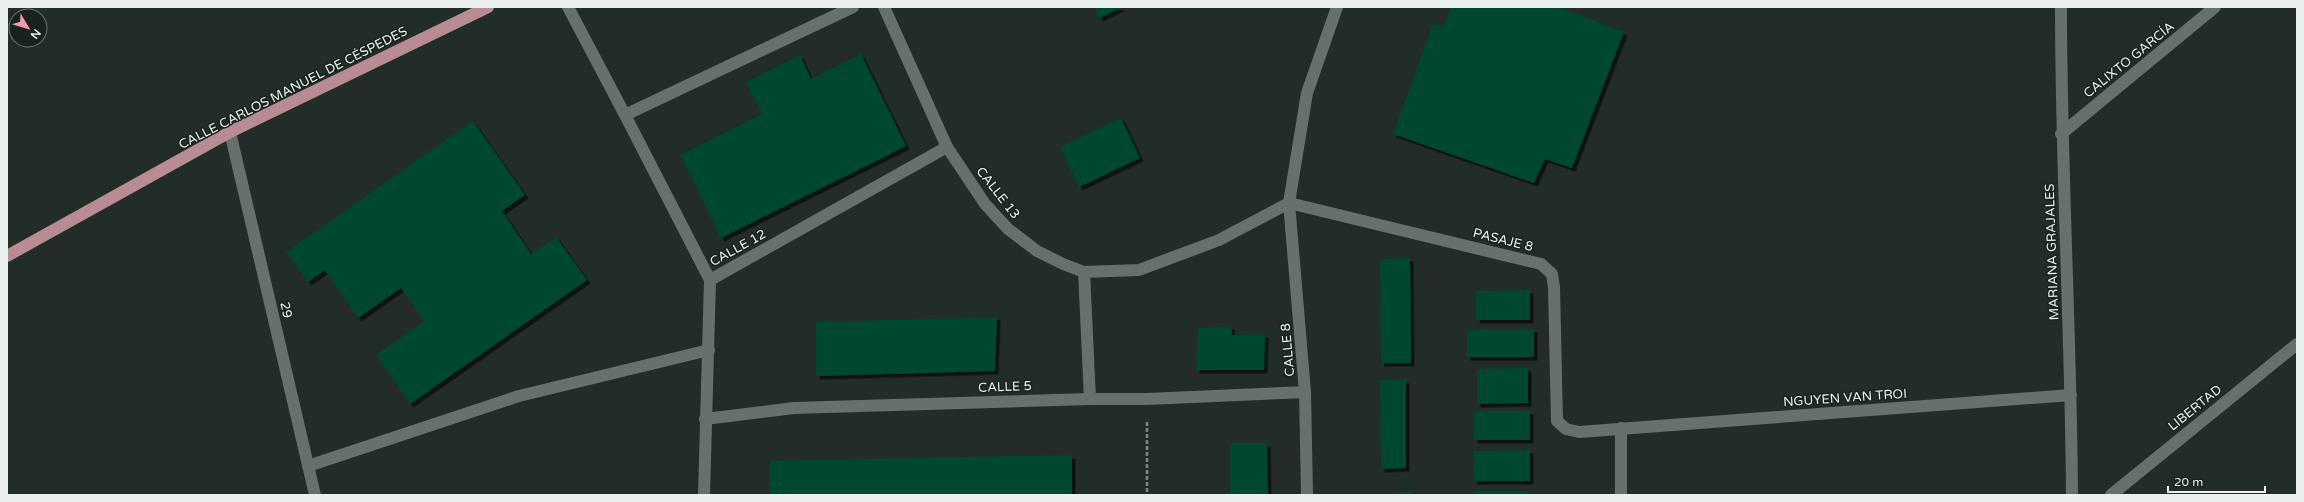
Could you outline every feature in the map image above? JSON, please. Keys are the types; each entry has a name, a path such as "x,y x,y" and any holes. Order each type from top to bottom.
{"main road":[{"name":"CALLE CARLOS MANUEL DE CÉSPEDES","path":"7,256 230,132 488,7"}],"street":[{"path":"568,7 710,280"},
{"path":"625,115 853,7"},
{"name":"CALLE 13","path":"884,7 947,147 985,204 1008,229 1037,251 1084,272 1140,270 1219,240 1289,203"},
{"name":"CALLE 8","path":"1307,495 1306,392 1289,203 1307,93 1337,7"},
{"name":"MARIANA GRAJALES","path":"2061,7 2061,134 2072,395 2072,495"},
{"name":"CALIXTO GARCÍA","path":"2061,134 2215,7"},
{"name":"29","path":"230,132 315,495"},
{"name":"CALLE 12","path":"704,495 710,280 947,147"},
{"name":"PASAJE 8","path":"1289,203 1541,264 1552,274 1556,421 1566,429"},
{"path":"1084,272 1090,398"},
{"name":"LIBERTAD","path":"2111,495 2297,344"},
{"path":"308,466 519,396 709,350"},
{"name":"CALLE 5","path":"705,419 794,408 1090,398 1147,399 1306,392"},
{"name":"NGUYEN VAN TROI","path":"1566,429 1579,432 2072,395"},
{"path":"1621,428 1621,495"}],"path":[{"path":"1147,399 1148,495"}],"building":[{"path":"1094,7 1122,7 1100,18"},
{"path":"1451,7 1559,7 1624,32 1572,168 1545,159 1534,183 1393,134 1433,24 1443,27"},
{"path":"861,54 906,146 721,238 680,155 762,114 746,82 800,55 811,79"},
{"path":"1121,118 1140,158 1079,187 1060,147"},
{"path":"473,121 525,195 502,211 531,254 556,237 587,280 410,404 376,355 424,321 401,288 358,318 325,270 308,282 286,252"},
{"path":"1410,258 1411,363 1381,363 1380,259"},
{"path":"1530,290 1530,320 1476,320 1476,291"},
{"path":"997,317 995,371 816,376 816,322"},
{"path":"1231,326 1232,335 1265,334 1264,370 1196,370 1198,328"},
{"path":"1534,329 1534,357 1467,357 1467,330"},
{"path":"1528,368 1528,403 1477,404 1477,369"},
{"path":"1380,380 1406,380 1406,468 1381,469"},
{"path":"1474,411 1530,411 1530,440 1474,440"},
{"path":"1230,443 1267,443 1268,495 1230,495"},
{"path":"1530,450 1530,481 1474,481 1473,451"},
{"path":"1072,455 1072,495 770,495 769,461"},
{"path":"1473,491 1528,491 1528,495 1473,495"},
{"path":"1411,492 1411,495 1390,495 1390,493"}]}
